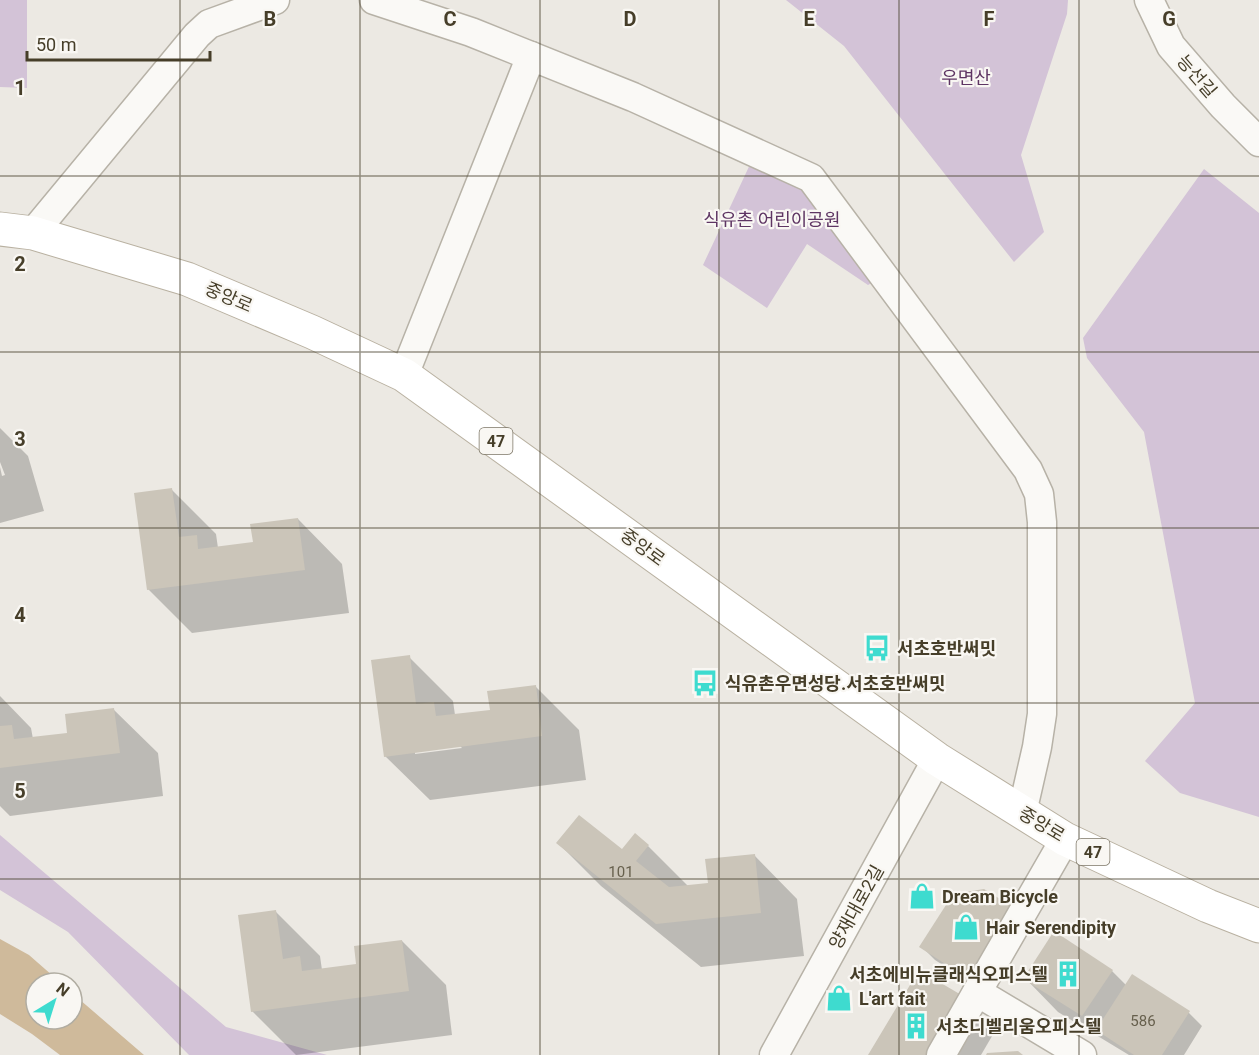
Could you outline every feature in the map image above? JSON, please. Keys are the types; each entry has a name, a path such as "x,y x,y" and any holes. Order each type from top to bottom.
{"main road":[{"name":"중앙로","path":"0,229 33,233 187,279 312,332 404,375 938,759 1065,839 1208,906 1259,926"}],"street":[{"path":"33,233 197,35 210,24 275,0"},
{"path":"374,0 471,32 633,97 811,178 1028,470 1039,494 1042,522 1042,714 1022,813"},
{"name":"능선길","path":"1149,0 1171,46 1223,106 1259,142"},
{"path":"404,375 531,56"},
{"name":"양재대로2길","path":"774,1055 938,759"},
{"path":"941,1055 1065,839"},
{"path":"977,992 1082,1055"}],"green space":[{"path":"0,0 27,0 27,88 0,87"},
{"name":"우면산","path":"786,0 1068,0 1067,14 1021,155 1044,232 1014,262 844,46"},
{"name":"식유촌 어린이공원","path":"753,158 776,167 811,196 879,279 868,285 807,244 767,308 703,265"},
{"path":"1204,169 1259,213 1259,817 1180,793 1145,761 1195,703 1144,432 1087,358 1083,338"},
{"path":"0,835 226,1027 327,1055 189,1055 68,932 0,890"}],"shaded area":[{"path":"0,939 29,955 47,971 24,971 24,1029 0,1014"},
{"path":"84,1003 144,1055 60,1055 27,1031 84,1031"}],"building":[{"path":"172,488 179,537 197,535 198,549 253,542 250,524 298,518 305,570 147,590 134,493"},
{"path":"410,655 416,704 434,702 436,716 490,710 487,691 536,685 542,736 384,757 371,660"},
{"path":"114,708 120,753 0,768 0,726 12,725 14,739 67,733 65,714"},
{"path":"579,815 622,849 635,833 649,845 636,861 669,887 708,883 705,859 755,854 761,913 656,924 556,843"},
{"name":"Hair Serendipity","path":"984,889 1013,907 967,978 919,947 953,894"},
{"path":"276,910 283,959 300,956 302,971 356,964 354,946 402,940 409,991 251,1012 238,915"},
{"name":"서초에비뉴클래식오피스텔","path":"1054,931 1113,970 1082,1016 1023,979"},
{"name":"서초디벨리움오피스텔","path":"919,970 963,996 928,1055 868,1055"},
{"path":"1132,974 1190,1011 1162,1055 1134,1055 1096,1030"},
{"path":"1018,1051 1023,1055 986,1055 987,1053"}],"place":[{"name":"서초호반써밋","path":"877,648"},
{"name":"식유촌우면성당.서초호반써밋","path":"705,683"},
{"name":"Dream Bicycle","path":"922,896"},
{"name":"Hair Serendipity","path":"966,927"},
{"name":"서초에비뉴클래식오피스텔","path":"1068,974"},
{"name":"L'art fait","path":"839,998"},
{"name":"서초디벨리움오피스텔","path":"916,1026"}]}
